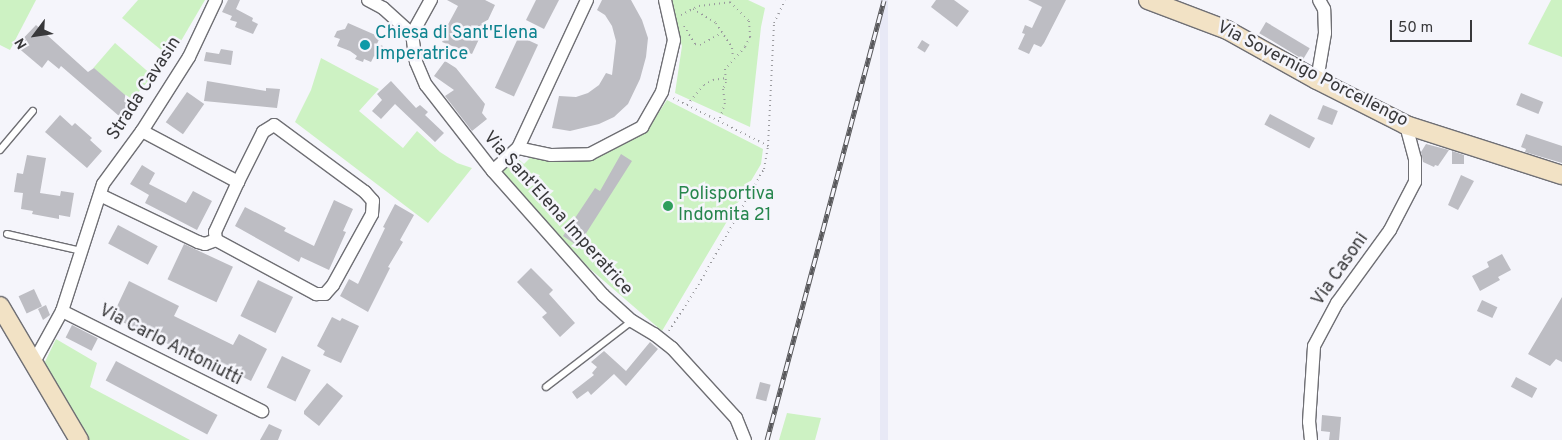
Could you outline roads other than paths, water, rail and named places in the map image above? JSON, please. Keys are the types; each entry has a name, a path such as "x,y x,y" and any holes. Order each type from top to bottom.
{"street":[{"name":"Strada Cavasin","path":"34,362 62,311 103,184 142,131 189,57 216,0"},
{"path":"368,0 383,8 412,34 431,0"},
{"path":"493,171 518,148 586,0"},
{"path":"518,148 551,155 590,154 642,127 662,92 674,40 674,19 665,0"},
{"name":"Via Sovernigo Porcellengo","path":"1148,0 1226,30 1317,80 1406,125 1562,175"},
{"path":"1317,80 1325,33 1324,9 1319,0"},
{"name":"Via Sant'Elena Imperatrice","path":"412,34 416,62 426,85 493,171 603,295 632,321 664,340 736,418 745,440"},
{"path":"100,195 198,242 205,244 216,240 316,294 325,294 333,285 372,214 373,201 365,192 274,125 263,132 215,232 216,240"},
{"name":"Via Casoni","path":"1311,440 1308,422 1314,346 1337,303 1390,230 1415,182 1415,158 1406,125"},
{"path":"142,131 238,182"},
{"path":"0,306 79,440"},
{"name":"Via Carlo Antoniutti","path":"62,311 262,411"}],"lane":[{"path":"0,150 33,112"},
{"path":"7,234 82,250"},
{"path":"546,387 632,321"}],"railway":[{"path":"767,440 884,0"}],"place":[{"name":"Chiesa di Sant'Elena Imperatrice","path":"365,45"},
{"name":"Polisportiva Indomita 21","path":"668,206"}]}
